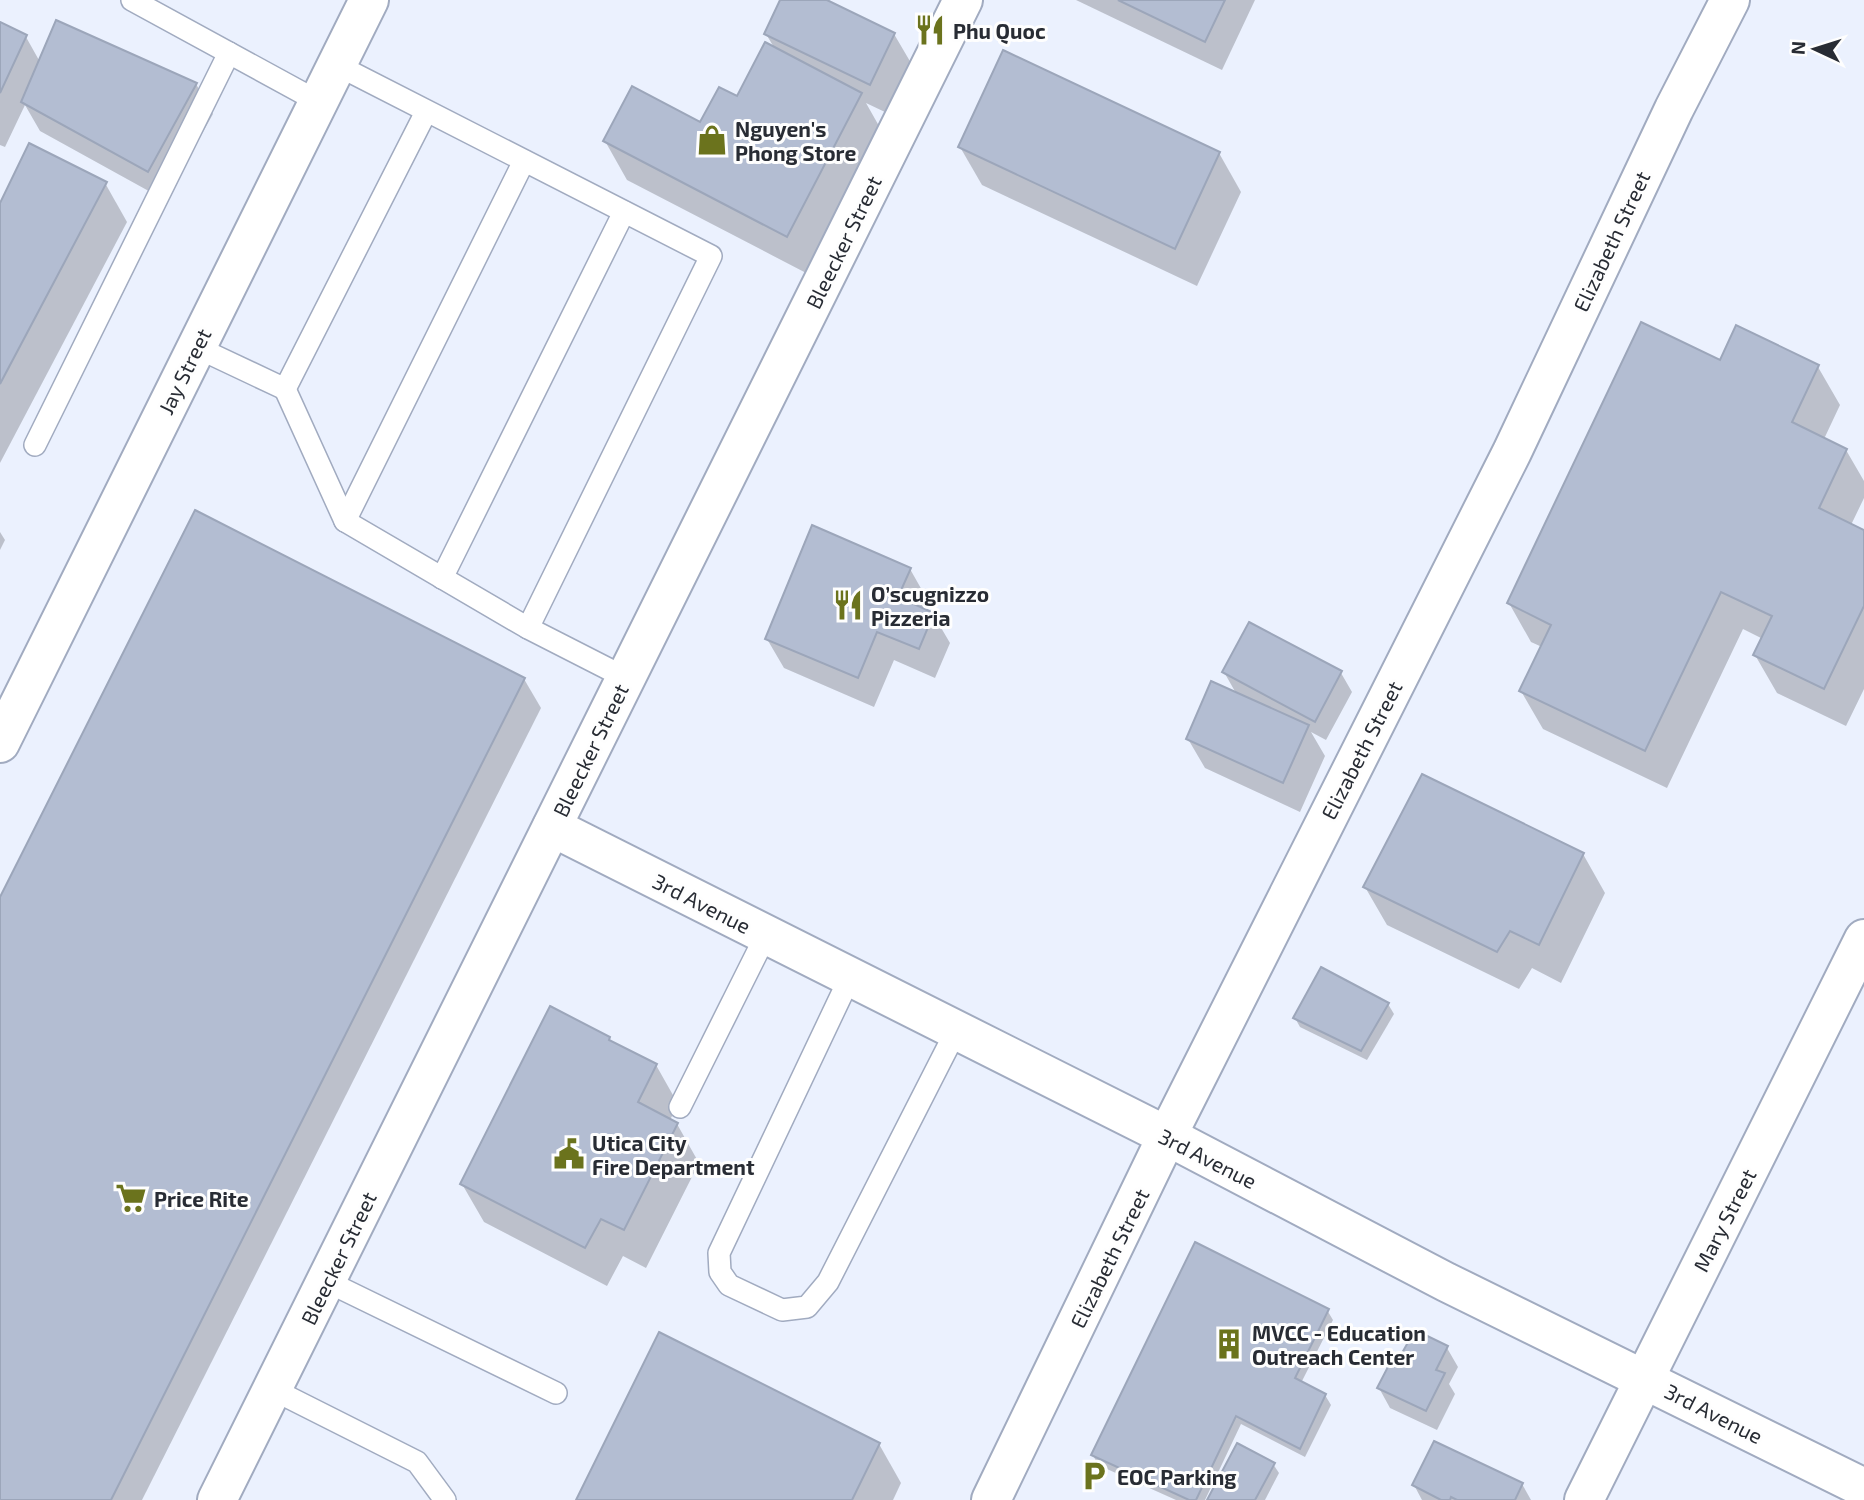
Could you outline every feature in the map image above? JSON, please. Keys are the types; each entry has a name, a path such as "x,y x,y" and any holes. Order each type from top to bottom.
{"street":[{"name":"Jay Street","path":"5,721 369,0"},
{"name":"Bleecker Street","path":"217,1500 963,0"},
{"name":"Elizabeth Street","path":"991,1500 1167,1136 1513,452 1674,108 1730,0"},
{"name":"3rd Avenue","path":"552,827 1167,1136 1446,1282 1864,1488"},
{"name":"Mary Street","path":"1584,1500 1864,939"}],"lane":[{"path":"132,0 318,102"},
{"path":"36,445 229,53"},
{"path":"337,65 710,256 528,628"},
{"path":"285,389 426,112"},
{"path":"345,521 524,161"},
{"path":"442,578 624,212"},
{"path":"196,347 285,389 345,521 528,628 626,678"},
{"path":"680,1107 766,935"},
{"path":"850,977 719,1253 720,1272 729,1285 782,1310 807,1307 828,1282 956,1031"},
{"path":"326,1281 556,1393"},
{"path":"272,1389 416,1462 444,1500"}],"building":[{"path":"780,0 827,0 895,33 870,85 764,34"},
{"path":"1118,0 1225,0 1205,42"},
{"path":"56,20 197,83 148,172 21,102"},
{"path":"0,22 27,35 0,93"},
{"path":"765,42 862,93 787,237 603,141 632,86 700,122 719,87 737,96"},
{"path":"1003,50 1220,152 1175,249 958,147"},
{"path":"29,143 107,182 0,384 0,203"},
{"path":"1641,322 1720,360 1736,325 1819,365 1792,422 1847,449 1819,508 1864,530 1864,606 1824,689 1753,655 1772,616 1721,592 1645,751 1519,691 1551,625 1507,603"},
{"name":"Price Rite","path":"195,510 525,678 111,1500 0,1500 0,897"},
{"name":"O’scugnizzo Pizzeria","path":"812,525 911,568 898,597 934,613 919,649 877,632 858,678 765,639"},
{"path":"1249,622 1342,671 1315,722 1222,672"},
{"path":"1211,681 1309,725 1283,783 1186,739"},
{"path":"1422,774 1584,853 1539,945 1510,931 1497,952 1363,887"},
{"path":"1321,967 1389,1003 1361,1051 1293,1018"},
{"name":"Utica City Fire Department","path":"550,1006 657,1064 638,1102 678,1123 624,1230 601,1219 585,1248 460,1184"},
{"name":"MVCC - Education Outreach Center","path":"1195,1242 1329,1309 1295,1378 1326,1394 1300,1449 1236,1416 1196,1500 1189,1500 1091,1455"},
{"path":"1415,1330 1448,1346 1436,1370 1445,1373 1426,1411 1377,1388 1392,1359 1398,1360"},
{"path":"659,1332 880,1443 852,1500 576,1500"},
{"path":"1434,1441 1523,1483 1515,1500 1457,1500 1451,1497 1450,1500 1441,1500 1412,1485"},
{"path":"1237,1443 1275,1463 1255,1500 1207,1500"}],"place":[{"name":"Phu Quoc","path":"930,30"},
{"name":"Nguyen's Phong Store","path":"712,140"},
{"name":"O’scugnizzo Pizzeria","path":"848,605"},
{"name":"Utica City Fire Department","path":"569,1154"},
{"name":"Price Rite","path":"131,1198"},
{"name":"MVCC - Education Outreach Center","path":"1229,1344"},
{"name":"EOC Parking","path":"1094,1476"}]}
